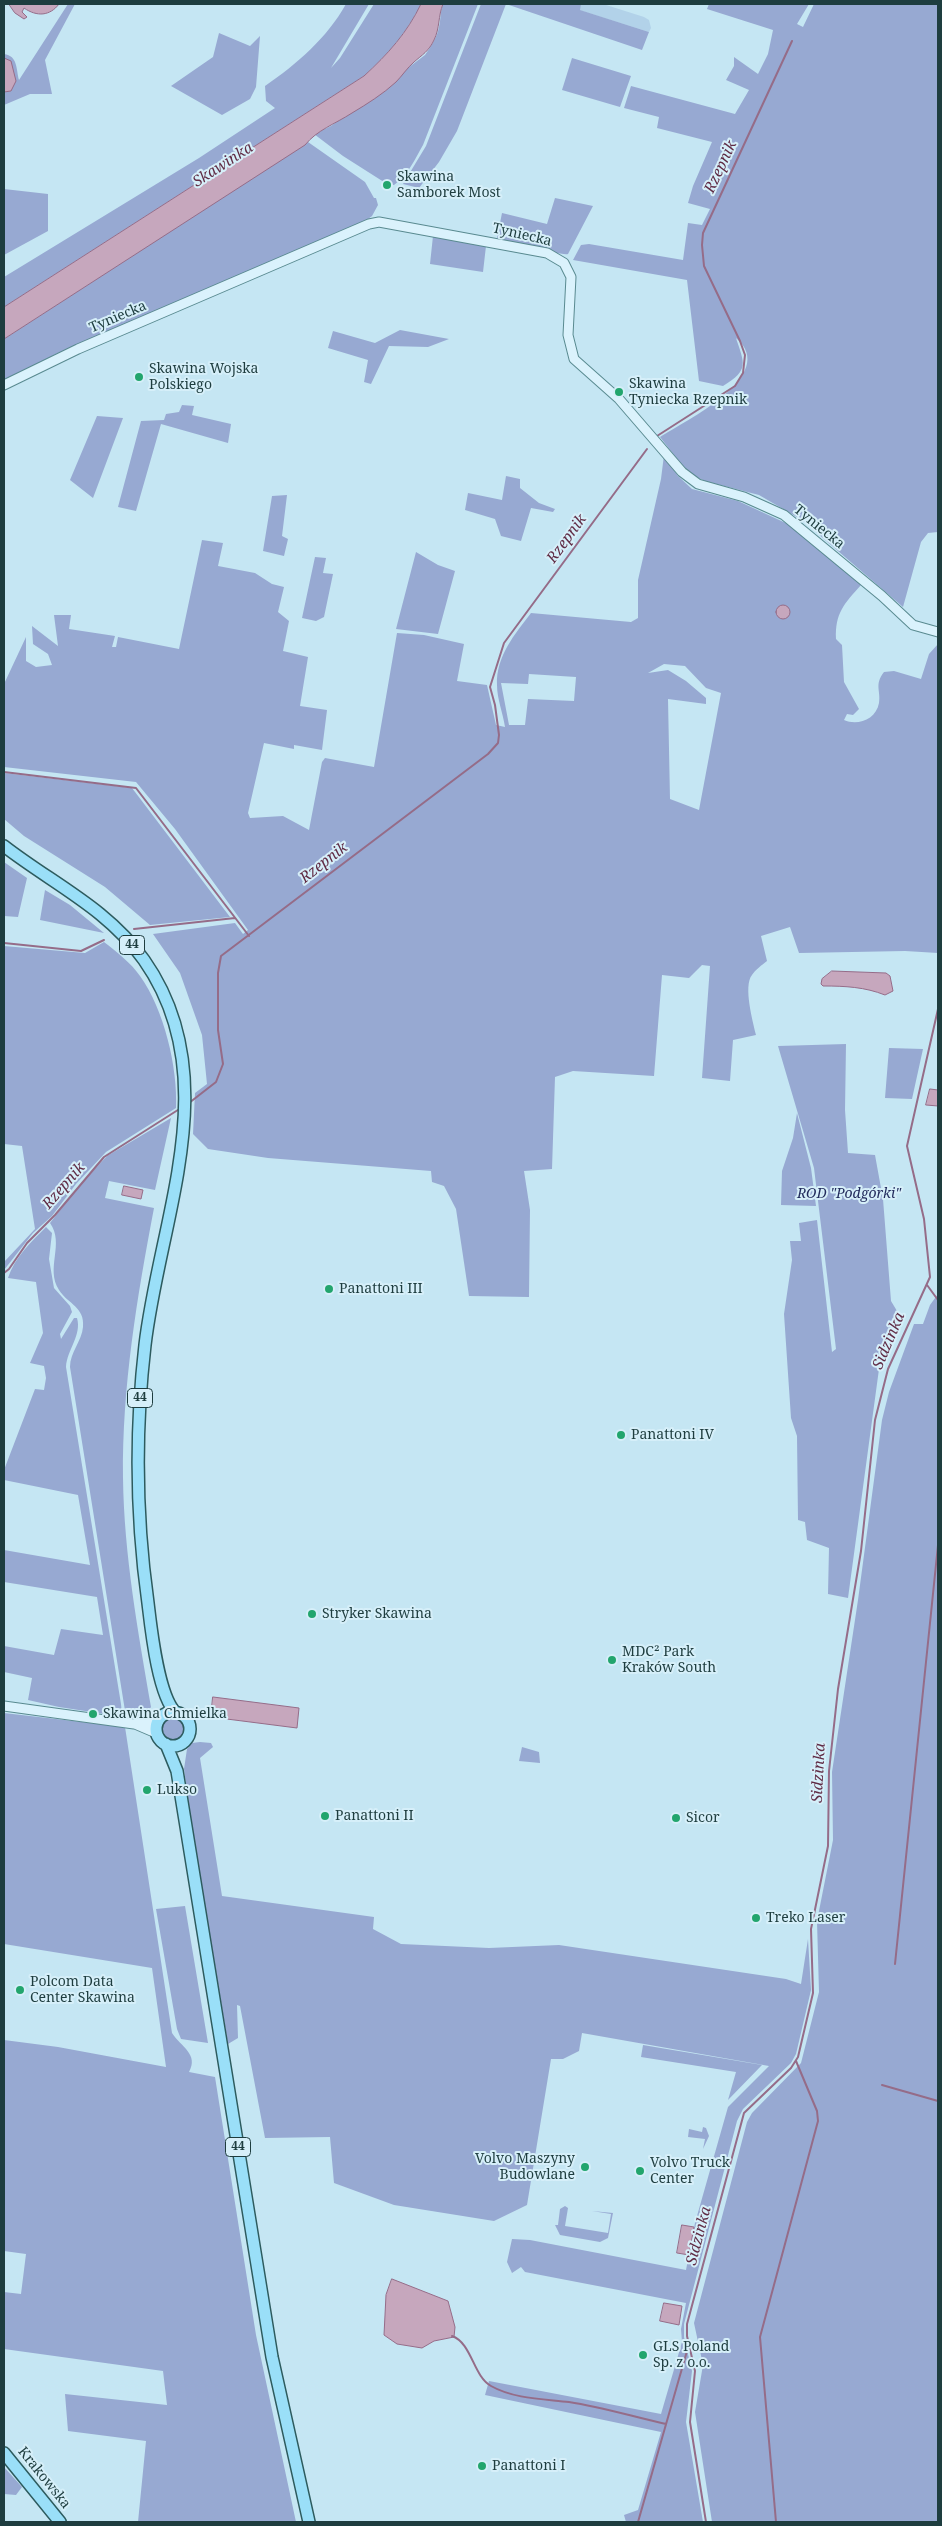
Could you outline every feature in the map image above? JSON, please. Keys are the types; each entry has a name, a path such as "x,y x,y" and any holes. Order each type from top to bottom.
{"main road":[{"name":"44","path":"4,846 98,910 136,949 161,990 174,1020 184,1062 186,1115 145,1345 138,1442 143,1565 162,1684 161,1718 156,1733 161,1741 166,1744 177,1771 271,2348 309,2522"},
{"name":"44","path":"162,1684 170,1706 176,1713 186,1719 189,1728 187,1738 181,1744 177,1771"},
{"path":"161,1718 176,1713"},
{"path":"166,1744 181,1744"},
{"name":"Krakowska","path":"4,2453 60,2522"}],"street":[{"name":"Tyniecka","path":"4,385 78,348 356,228 379,222 539,251 561,260 570,276 568,335 574,359 620,399 690,480 708,488 744,497 784,515 914,625 938,632"},
{"path":"4,1706 134,1724 156,1733"},
{"path":"134,1724 161,1718"}],"shaded area":[{"path":"9,4 59,4 52,11 43,14 34,13 24,8 22,12 27,17 24,19 15,13"},
{"path":"421,4 443,4 436,36 428,50 411,64 386,91 321,131 305,145 4,339 4,307 364,76 396,43 410,24"},
{"path":"581,4 603,4 644,17 649,20 651,28 649,32 579,10"},
{"path":"4,58 11,61 16,81 11,91 4,92"},
{"path":"780,605 786,605 790,612 786,619 780,619 776,615 776,609"},
{"path":"832,971 886,973 890,976 893,991 885,995 870,990 823,986 821,984 822,979"},
{"path":"930,1089 938,1090 938,1106 926,1105"},
{"path":"124,1186 143,1190 141,1199 122,1195"},
{"path":"213,1697 299,1708 297,1728 211,1717"},
{"path":"682,2225 694,2227 689,2255 677,2253"},
{"path":"392,2279 448,2301 455,2327 454,2337 434,2341 422,2348 397,2344 384,2335 386,2295"},
{"path":"664,2303 682,2306 679,2325 660,2321"}],"green space":[{"path":"68,4 75,4 45,60 52,94 30,94 4,105 4,92 11,91 4,54 9,55 14,60 19,80"},
{"path":"346,4 369,4 331,68 340,58 374,4 421,4 396,43 364,76 4,307 4,277 199,158 275,108 266,101 265,86 310,50 330,28"},
{"path":"443,4 478,4 423,145 403,176 394,185 387,184 343,156 314,134 331,126 425,55 437,35"},
{"path":"481,4 506,4 457,131 439,162 419,188 403,184 426,146"},
{"path":"506,4 581,4 580,10 649,32 642,50"},
{"path":"709,4 809,4 797,24 803,27 814,4 938,4 938,532 928,533 921,542 903,607 802,520 759,495 705,481 688,473 660,437 689,420 724,395 738,381 746,367 746,352 736,338 743,360 743,365 738,375 723,386 699,381 687,280 573,260 581,245 589,244 683,260 688,223 702,225 710,209 688,203 693,186 712,142 657,128 659,117 624,108 631,86 735,114 749,90 726,80 734,66 734,57 758,74 768,54 773,30 707,9"},
{"path":"219,33 250,46 260,36 256,87 250,99 222,115 171,86 213,57"},
{"path":"572,58 631,76 620,107 562,90"},
{"path":"308,142 365,182 374,198 376,198 378,205 372,216 364,222 56,354 4,383 4,339"},
{"path":"4,189 48,194 48,231 4,255"},
{"path":"555,198 593,206 568,254 546,251 497,238 502,213 547,224"},
{"path":"433,236 486,246 483,272 430,264"},
{"path":"400,330 449,339 428,347 389,346 371,384 364,382 368,360 328,348 333,331 375,343"},
{"path":"182,405 194,406 192,415 231,424 228,443 161,424 136,511 118,507 141,421 164,420 166,414 179,412"},
{"path":"97,416 123,418 93,498 70,480"},
{"path":"664,455 678,476 692,489 738,501 790,525 861,585 842,609 837,622 836,639 842,645 844,682 859,709 853,715 847,714 844,720 860,722 874,714 879,703 879,681 884,672 894,671 921,679 929,654 938,644 938,953 905,951 799,953 790,927 761,936 767,961 753,973 748,987 756,1035 733,1040 730,1081 702,1078 710,966 702,965 689,978 662,975 654,1076 573,1071 555,1077 552,1169 524,1171 530,1210 529,1297 469,1296 456,1209 444,1186 432,1182 431,1171 268,1158 208,1149 193,1134 195,1093 207,1084 202,1035 180,973 153,934 235,923 243,934 248,930 175,829 136,782 4,767 4,684 26,637 26,661 36,667 52,665 48,654 33,644 32,626 58,646 54,615 71,615 69,629 115,636 112,647 116,647 118,637 179,649 202,540 223,543 218,566 255,573 272,584 284,587 278,612 289,621 283,651 308,657 300,706 327,710 322,750 294,745 294,749 264,743 248,813 250,818 283,816 309,830 322,762 325,758 374,767 397,633 424,635 464,644 457,681 487,685 496,725 505,727 497,690 500,664 508,646 531,613 631,622 638,618 638,580 661,479","holes":["664,664 685,666 706,688 721,693 699,810 670,799 668,699 706,704 706,698 686,681 668,670 648,673","529,674 576,677 574,701 528,699 525,725 509,725 501,683 528,684"]},
{"path":"506,476 520,479 520,488 539,503 555,509 553,512 531,508 521,541 501,536 495,519 465,510 468,493 502,500"},
{"path":"287,495 282,536 288,539 284,556 263,551 272,496"},
{"path":"416,552 438,565 455,571 438,634 396,629"},
{"path":"315,557 326,558 323,573 333,574 324,617 316,621 302,618"},
{"path":"4,773 132,788 230,917 150,925 105,887 24,836 4,819"},
{"path":"4,862 27,878 18,917 4,916"},
{"path":"45,890 70,905 104,933 40,920"},
{"path":"104,942 136,971 149,990 156,1005 172,1057 175,1075 176,1108 106,1152 76,1184 52,1216 33,1233 4,1270 4,1262 35,1229 22,1146 4,1144 4,946 85,953"},
{"name":"ROD \"Podgórki\"","path":"846,1044 845,1110 848,1153 875,1155 883,1199 891,1301 897,1311 891,1345 879,1369 848,1598 828,1594 829,1548 807,1540 805,1522 798,1520 797,1436 791,1418 784,1314 792,1260 790,1241 801,1241 799,1223 817,1220 832,1352 836,1349 814,1168 778,1046"},
{"path":"889,1048 923,1049 912,1099 885,1098"},
{"path":"797,1113 811,1168 816,1206 781,1205 782,1171 793,1138"},
{"path":"171,1118 155,1190 109,1181 105,1198 154,1208 132,1342 123,1444 126,1536 151,1707 145,1717 126,1717 70,1367 72,1356 81,1337 83,1320 79,1310 63,1295 55,1282 56,1239 50,1223 78,1187 107,1156"},
{"path":"46,1227 52,1233 49,1259 54,1288 70,1306 72,1312 60,1334 61,1339 74,1318 77,1318 78,1324 78,1330 66,1367 121,1704 122,1715 118,1716 28,1700 32,1678 4,1672 4,1646 54,1655 61,1629 103,1635 97,1597 4,1582 4,1550 90,1565 78,1495 4,1480 4,1470 35,1389 44,1390 46,1378 44,1366 30,1363 43,1333 36,1282 8,1278 19,1257"},
{"path":"938,1294 938,2522 712,2522 695,2412 703,2365 694,2323 747,2122 752,2113 801,2063 819,1992 817,1921 833,1840 832,1772 858,1600 882,1420 889,1392 914,1324 923,1324 930,1305"},
{"path":"4,1713 125,1727 172,2033 190,2055 192,2066 189,2072 215,2077 256,2335 296,2522 138,2522 146,2441 68,2431 65,2394 167,2405 163,2371 4,2349 4,2292 21,2294 26,2254 4,2251 4,2040 58,2047 166,2067 152,1968 4,1944"},
{"path":"173,1717 178,1718 184,1724 184,1734 178,1740 173,1741 168,1740 162,1734 161,1729 162,1724 168,1718"},
{"path":"192,1743 211,1743 213,1747 200,1758 222,1896 374,1917 373,1929 401,1944 489,1948 559,1945 786,1979 801,1984 808,1939 811,1990 796,2054 791,2063 743,2109 737,2121 684,2324 684,2337 692,2371 686,2422 703,2522 626,2522 624,2515 638,2510 661,2432 485,2395 489,2381 661,2414 682,2342 681,2329 686,2303 525,2272 521,2267 512,2273 507,2262 512,2239 530,2240 686,2270 695,2223 728,2107 769,2066 582,2033 579,2051 563,2059 551,2059 527,2205 494,2221 394,2205 334,2183 330,2137 265,2138 240,2006 237,2005 238,2038 228,2044 184,1769 187,1749"},
{"path":"522,1747 539,1752 540,1763 519,1761"},
{"path":"185,1906 208,2043 181,2039 177,2029 156,1909"},
{"path":"643,2045 762,2065 728,2100 736,2072 641,2057"},
{"path":"703,2127 706,2128 709,2136 703,2149 705,2139 688,2137 689,2129 702,2132"},
{"path":"565,2206 568,2208 565,2226 608,2233 611,2214 592,2211 613,2213 608,2238 600,2242 560,2235 555,2225 558,2225 560,2209"},
{"path":"4,2467 22,2487 16,2495 4,2494"}],"waterway":[{"name":"Rzepnik","path":"657,436 735,386 743,373 745,355 740,341 704,266 703,233 792,41"},
{"name":"Rzepnik","path":"189,1103 216,1082 223,1064 218,1030 218,973 221,956 488,754 498,743 499,735 495,705 490,687 504,643 647,449"},
{"path":"4,772 136,788 249,936"},
{"path":"134,929 235,918"},
{"path":"4,943 81,951 104,940"},
{"name":"Sidzinka","path":"706,2522 690,2422 695,2371 687,2336 687,2324 744,2113 791,2068 798,2057 813,1993 811,1929 828,1846 829,1771 838,1689 861,1551 875,1420 888,1369 930,1277 924,1219 907,1146 938,1009"},
{"name":"Rzepnik","path":"4,1273 9,1269 27,1243 55,1215 104,1157 181,1108"},
{"path":"927,1285 938,1300"},
{"path":"895,1964 938,1545"},
{"path":"776,2522 760,2337 818,2121 817,2111 796,2061"},
{"path":"882,2085 938,2101"},
{"path":"452,2336 464,2345 485,2381 491,2386 509,2394 569,2402 666,2424"},
{"path":"638,2522 689,2344"}],"place":[{"name":"Skawina Samborek Most","path":"387,185"},
{"name":"Skawina Wojska Polskiego","path":"139,377"},
{"name":"Skawina Tyniecka Rzepnik","path":"619,392"},
{"name":"Panattoni III","path":"329,1289"},
{"name":"Panattoni IV","path":"621,1435"},
{"name":"Stryker Skawina","path":"312,1614"},
{"name":"MDC² Park Kraków South","path":"612,1660"},
{"name":"Skawina Chmielka","path":"93,1714"},
{"name":"Lukso","path":"147,1790"},
{"name":"Panattoni II","path":"325,1816"},
{"name":"Sicor","path":"676,1818"},
{"name":"Treko Laser","path":"756,1918"},
{"name":"Polcom Data Center Skawina","path":"20,1990"},
{"name":"Volvo Maszyny Budowlane","path":"585,2167"},
{"name":"Volvo Truck Center","path":"640,2171"},
{"name":"GLS Poland Sp. z o.o.","path":"643,2355"},
{"name":"Panattoni I","path":"482,2466"}],"water label":[{"name":"Skawinka","path":"223,165"}]}
